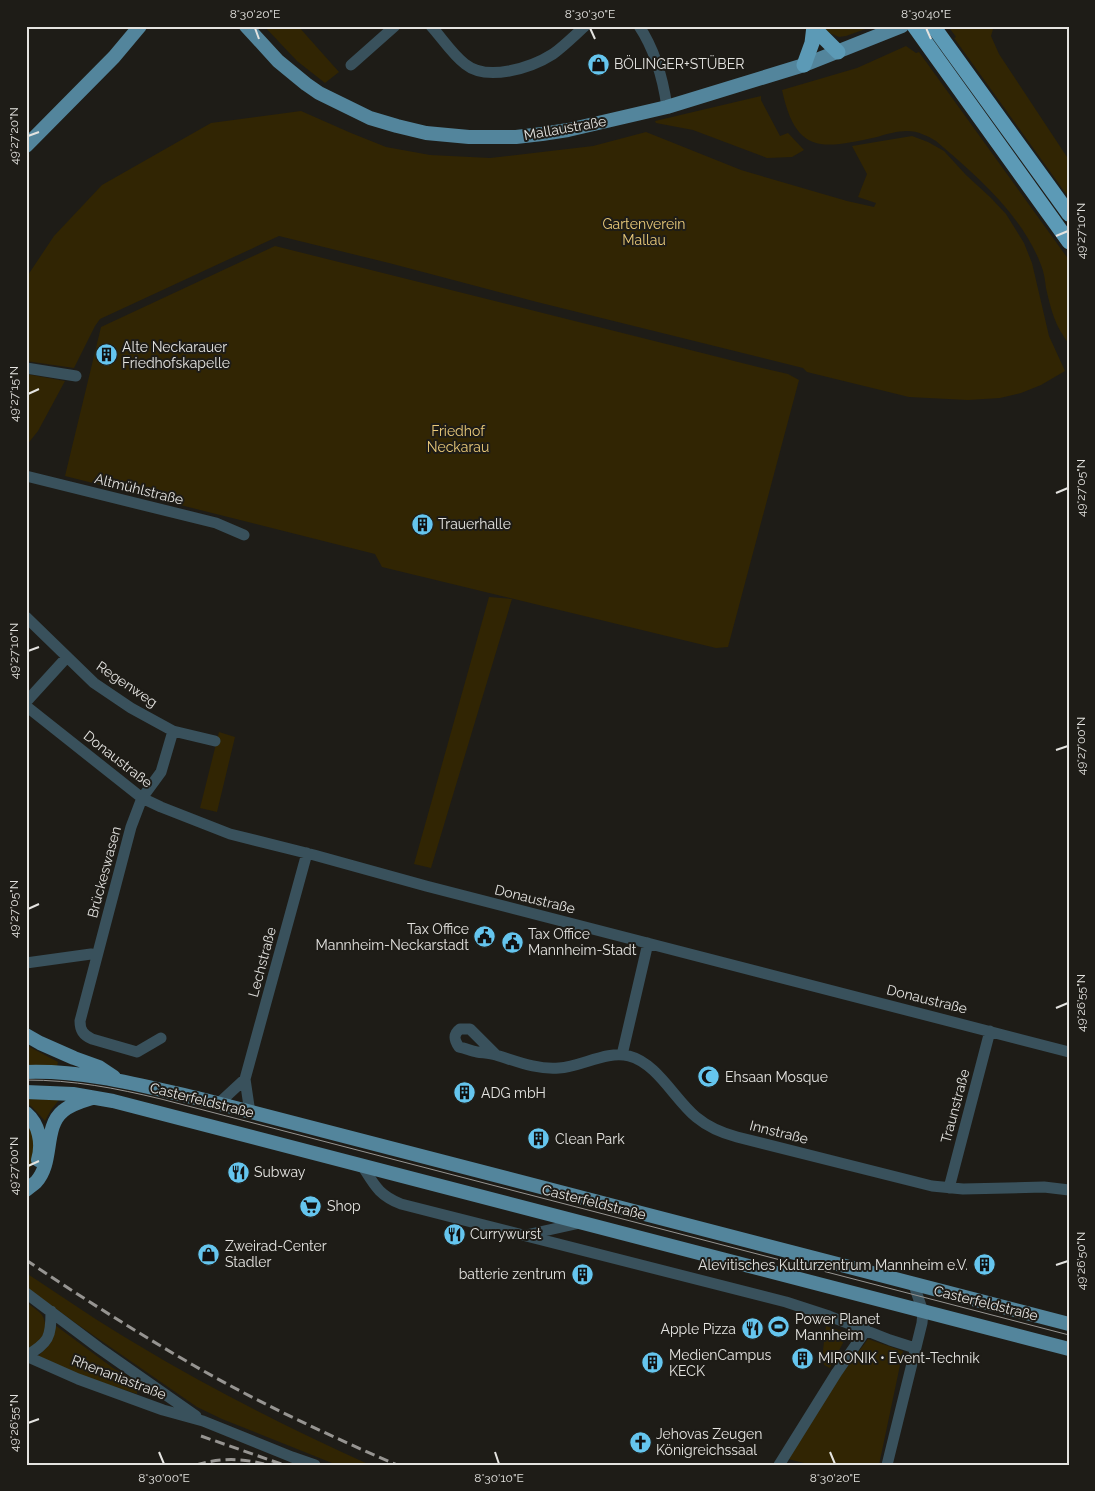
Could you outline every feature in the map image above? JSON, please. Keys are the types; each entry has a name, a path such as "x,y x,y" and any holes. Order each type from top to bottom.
{"highway":[{"path":"814,27 838,52"},
{"path":"804,66 812,43 814,27"},
{"path":"935,28 1069,214"},
{"path":"918,32 1069,242"}],"main road":[{"name":"Mallaustraße","path":"246,26 278,61 319,93 370,118 426,133 469,137 542,134 568,130 668,107 804,66 902,26"},
{"path":"26,146 114,57 138,27"},
{"path":"26,1035 74,1058 99,1067 119,1080"},
{"path":"26,1072 69,1073 119,1080"},
{"name":"Casterfeldstraße","path":"119,1080 1069,1324"},
{"name":"Casterfeldstraße","path":"26,1092 92,1097 155,1112 1069,1349"},
{"path":"26,1190 37,1181 46,1162 53,1124 61,1112 69,1106 92,1097"},
{"path":"26,1113 31,1117 38,1130 41,1149 36,1167 26,1182"}],"street":[{"path":"351,65 395,26"},
{"path":"431,26 466,65 478,70 497,72 521,68 547,58 585,26"},
{"path":"639,26 650,46 660,74 668,107"},
{"path":"26,368 76,376"},
{"name":"Altmühlstraße","path":"26,476 216,523 244,535"},
{"name":"Regenweg","path":"26,617 94,683 131,708 173,731 216,742"},
{"path":"26,702 67,657"},
{"name":"Donaustraße","path":"26,706 142,798 161,808 230,834 1069,1052"},
{"path":"142,798 161,772 173,731"},
{"name":"Brückeswasen","path":"142,798 131,827 80,1021 80,1029 85,1036 92,1039 138,1052 161,1038"},
{"name":"Lechstraße","path":"250,1113 245,1079 307,853"},
{"path":"495,1054 526,1064 557,1069 600,1058 622,1055 648,943"},
{"path":"26,963 91,954 97,955"},
{"name":"Traunstraße","path":"949,1188 990,1031"},
{"name":"Innstraße","path":"622,1055 638,1060 649,1067 695,1116 718,1131 737,1137 932,1186 977,1189 1044,1187 1069,1190"},
{"path":"218,1104 245,1079"},
{"name":"Casterfeldstraße","path":"362,1167 379,1192 390,1200 401,1204 786,1302 915,1348"},
{"name":"Casterfeldstraße","path":"524,1236 580,1223"},
{"path":"887,1465 922,1323 921,1301 914,1285"},
{"name":"Rhenaniastraße","path":"26,1294 204,1421"},
{"name":"Rhenaniastraße","path":"26,1356 40,1348 48,1338 51,1328 51,1311"},
{"path":"779,1465 837,1372 866,1330"},
{"name":"Rhenaniastraße","path":"26,1356 162,1410 204,1421 315,1465"},
{"path":"162,1410 170,1397"}],"green space":[{"path":"264,26 298,26 339,72 325,83 297,61"},
{"path":"822,26 874,26 839,37 825,31"},
{"path":"948,26 994,26 991,36 999,54 1069,160 1069,198 954,38 956,37"},
{"path":"906,46 916,53 919,52 1069,260 1069,344 1054,318 1041,265 1033,247 1022,230 1010,213 982,182 936,141 923,134 907,131 841,144 826,145 804,137 795,126 782,90 857,68"},
{"path":"761,96 761,100 780,136 788,133 804,150 792,157 767,158 693,130 656,123 655,121"},
{"name":"Gartenverein Mallau","path":"301,111 386,147 430,155 490,158 593,146 646,132 741,170 874,207 876,203 858,197 867,174 852,146 912,136 944,151 1006,214 1024,243 1032,263 1049,336 1065,371 1041,385 1021,393 1000,398 968,400 909,397 807,372 803,368 279,236 100,319 74,368 26,361 26,278 54,236 102,185 211,123"},
{"name":"Friedhof Neckarau","path":"275,246 788,374 799,380 728,647 716,648 382,567 375,554 65,476 101,327"},
{"path":"26,374 65,381 38,431 26,446"},
{"path":"489,597 512,599 431,868 414,864"},
{"path":"219,732 235,737 217,812 200,808"},
{"path":"26,1045 58,1062 57,1066 26,1065"},
{"path":"26,1098 59,1100 45,1121 26,1103"},
{"path":"26,1121 35,1141 35,1155 26,1175"},
{"path":"26,1273 166,1362 281,1423 370,1465 337,1465 222,1419 197,1407 26,1287"},
{"path":"26,1302 42,1315 45,1331 36,1345 26,1349"},
{"path":"55,1325 113,1368 137,1381 137,1394 85,1377 38,1356 49,1345"},
{"path":"826,1326 848,1333 830,1368 824,1365 823,1350"},
{"path":"868,1339 903,1351 879,1465 812,1465 788,1459 833,1386"}],"tram line":[{"path":"26,1080 61,1081 94,1085 161,1099 1069,1335"}],"railway":[{"path":"26,1260 88,1301 218,1379 294,1418 397,1465"},
{"path":"201,1436 284,1465"},
{"path":"196,1465 230,1460 264,1464"}],"place":[{"name":"BÖLINGER+STÜBER","path":"598,64"},
{"name":"Alte Neckarauer Friedhofskapelle","path":"106,355"},
{"name":"Trauerhalle","path":"422,524"},
{"name":"Tax Office Mannheim-Neckarstadt","path":"485,937"},
{"name":"Tax Office Mannheim-Stadt","path":"512,942"},
{"name":"Ehsaan Mosque","path":"709,1077"},
{"name":"ADG mbH","path":"465,1093"},
{"name":"Clean Park","path":"539,1139"},
{"name":"Subway","path":"238,1172"},
{"name":"Shop","path":"311,1206"},
{"name":"Currywurst","path":"454,1234"},
{"name":"Zweirad-Center Stadler","path":"209,1254"},
{"name":"Alevitisches Kulturzentrum Mannheim e.V.","path":"984,1265"},
{"name":"batterie zentrum","path":"582,1274"},
{"name":"Power Planet Mannheim","path":"779,1327"},
{"name":"Apple Pizza","path":"752,1329"},
{"name":"MIRONIK • Event-Technik","path":"802,1358"},
{"name":"MedienCampus KECK","path":"653,1363"},
{"name":"Jehovas Zeugen Königreichssaal","path":"640,1442"}]}
